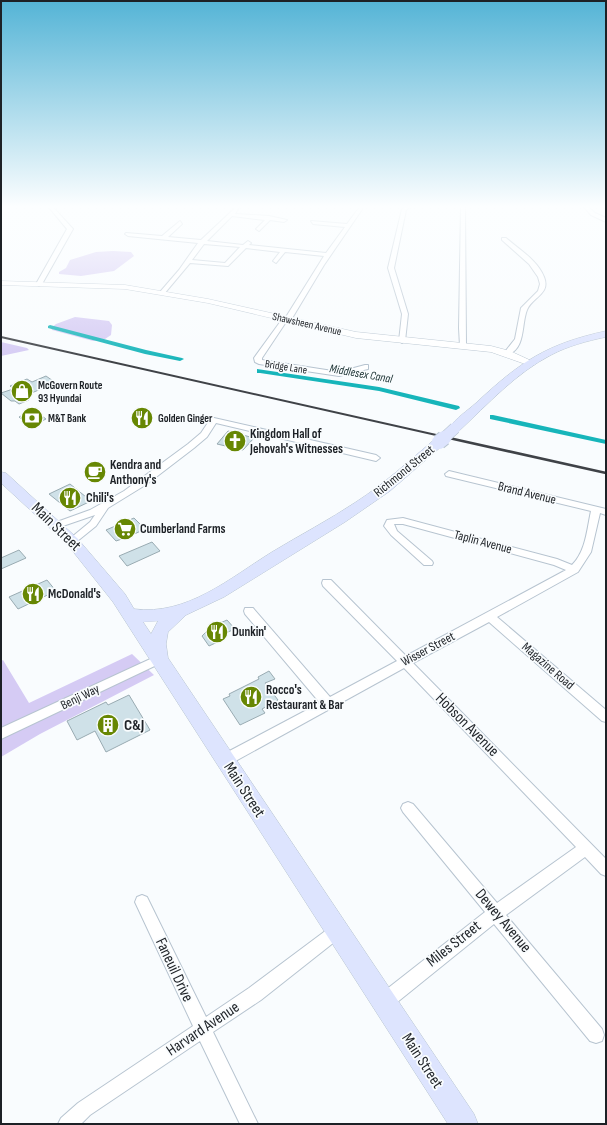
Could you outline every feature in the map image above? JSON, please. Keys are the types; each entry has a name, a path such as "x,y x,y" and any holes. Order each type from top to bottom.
{"main road":[{"path":"531,363 562,346 606,334"},
{"name":"Richmond Street","path":"130,614 152,617 192,606 239,582 265,564 351,512 384,489 531,363"},
{"name":"Main Street","path":"1,476 57,525 72,541 102,575 130,614 464,1124"},
{"name":"Richmond Street","path":"130,614 181,599 265,564"},
{"path":"159,659 156,639 162,627 175,615 192,606"}],"street":[{"path":"39,284 54,258"},
{"path":"162,292 191,258"},
{"path":"189,261 226,265 233,258"},
{"path":"276,261 280,258"},
{"path":"286,319 325,258"},
{"path":"394,258 391,268 405,314 402,341"},
{"path":"463,258 461,304 463,346"},
{"path":"507,353 518,342 524,308 540,292 542,286 538,268 526,258"},
{"name":"Shawsheen Avenue","path":"1,283 109,285 162,292 345,333 402,341 463,346 507,353 531,363"},
{"name":"Bridge Lane","path":"286,319 258,358 259,362 341,374 365,367"},
{"path":"57,525 80,519 104,509 191,446 204,435 214,420 376,458"},
{"name":"Brand Avenue","path":"449,474 601,511"},
{"path":"72,541 93,524 104,509"},
{"name":"Wisser Street","path":"225,760 574,570 586,556 601,511"},
{"name":"Taplin Avenue","path":"428,562 394,533 389,526 392,522 403,521 559,563 574,570"},
{"name":"Hobson Avenue","path":"327,582 606,869"},
{"path":"249,611 328,704"},
{"name":"Magazine Road","path":"489,616 606,717"},
{"name":"Benji Way","path":"1,734 159,659"},
{"name":"Dewey Avenue","path":"408,808 596,1035"},
{"name":"Miles Street","path":"383,1002 495,912 586,848"},
{"name":"Faneuil Drive","path":"142,902 248,1124"},
{"name":"Harvard Avenue","path":"67,1124 84,1109 255,994 337,931"}],"shaded area":[{"path":"78,258 132,258 114,271 81,276 59,274 59,272 66,268 70,260"},
{"path":"75,317 109,321 112,325 111,335 105,339 93,341 52,330 51,328 56,324"},
{"path":"1,342 27,348 29,350 1,356"},
{"path":"132,654 154,675 40,734 1,757 1,661 3,660 29,703"}],"building":[{"name":"McGovern Route 93 Hyundai","path":"46,376 56,383 24,396 29,400 19,404 15,401 11,401 1,393 13,389 10,386 27,379 32,382"},
{"name":"M&T Bank","path":"27,413 35,415 38,413 46,419 38,423 27,424 19,417"},
{"name":"Kingdom Hall of Jehovah's Witnesses","path":"228,431 254,438 243,450 217,444"},
{"name":"Chili's","path":"70,484 91,501 70,511 49,494"},
{"name":"Cumberland Farms","path":"134,518 145,529 116,541 106,530"},
{"name":"Cumberland Farms","path":"152,542 160,551 127,566 119,556"},
{"path":"19,550 26,558 1,569 1,558"},
{"name":"McDonald's","path":"47,580 56,591 18,609 9,597"},
{"name":"Dunkin'","path":"227,620 235,629 221,635 224,639 209,646 202,636 211,627"},
{"name":"Rocco's Restaurant & Bar","path":"269,671 275,679 265,683 278,700 262,709 265,713 240,725 223,699 230,696 229,694 259,679 258,677"},
{"name":"C&J","path":"129,695 150,730 106,752 95,731 77,740 67,721 106,702 108,705"}],"waterway":[{"name":"Middlesex Canal","path":"50,327 145,352 180,359"},
{"name":"Middlesex Canal","path":"260,371 379,389 456,408"},
{"name":"Middlesex Canal","path":"493,417 606,442"}],"railway":[{"path":"1,337 454,439"},
{"path":"449,438 606,473"}],"place":[{"name":"McGovern Route 93 Hyundai","path":"22,391"},
{"name":"M&T Bank","path":"32,418"},
{"name":"Golden Ginger","path":"142,418"},
{"name":"Kingdom Hall of Jehovah's Witnesses","path":"235,441"},
{"name":"Kendra and Anthony's","path":"95,472"},
{"name":"Chili's","path":"70,498"},
{"name":"Cumberland Farms","path":"125,529"},
{"name":"McDonald's","path":"33,594"},
{"name":"Dunkin'","path":"217,632"},
{"name":"Rocco's Restaurant & Bar","path":"251,697"},
{"name":"C&J","path":"108,725"}]}
